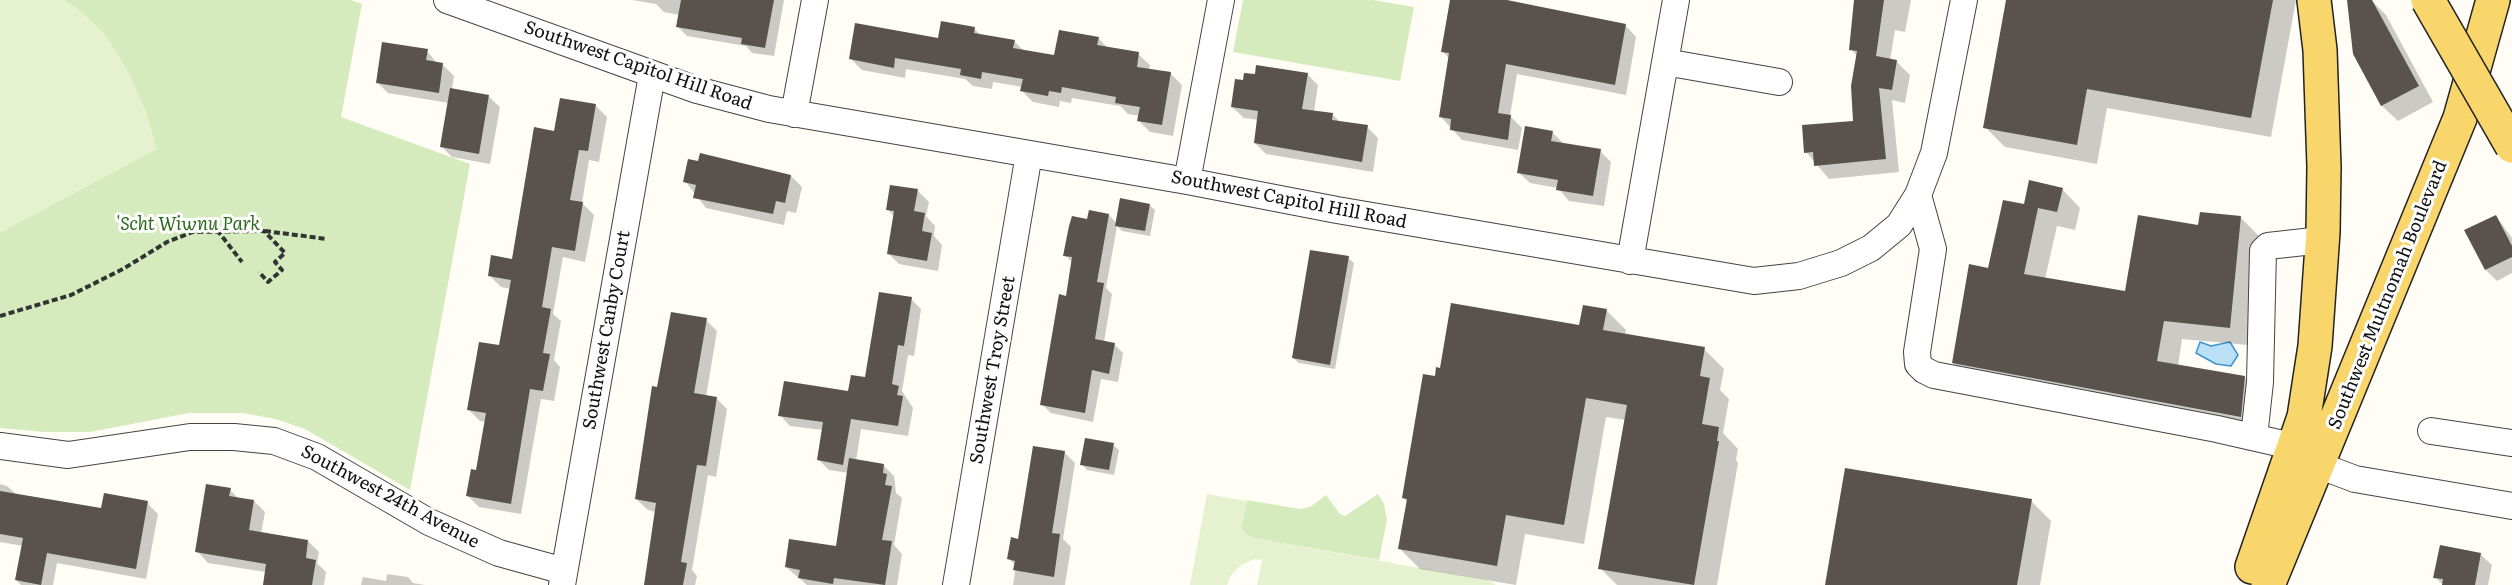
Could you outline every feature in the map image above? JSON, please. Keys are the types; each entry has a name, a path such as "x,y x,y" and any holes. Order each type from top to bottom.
{"main road":[{"path":"2246,585 2307,456 2308,397 2322,240 2323,117 2314,0"},
{"path":"2428,0 2512,146"},
{"name":"Southwest Multnomah Boulevard","path":"2268,585 2307,456 2460,118 2493,0"}],"street":[{"name":"Southwest Capitol Hill Road","path":"447,0 721,98 794,114 1187,180 1337,210 1748,280 1799,276 1840,263 1871,249 1899,225 1918,195 1939,137 1964,0"},
{"path":"794,114 815,0"},
{"path":"1187,180 1221,0"},
{"path":"1630,261 1676,0"},
{"path":"1665,62 1779,82"},
{"name":"Southwest Canby Court","path":"563,578 652,75"},
{"name":"Southwest Troy Street","path":"956,585 1029,154"},
{"path":"1918,195 1933,249 1917,352 1918,364 1934,375 2254,437 2307,456 2355,479 2512,506"},
{"path":"2254,437 2260,382 2263,251 2268,246 2322,240"},
{"path":"2431,431 2511,443"},
{"name":"Southwest 24th Avenue","path":"0,446 69,455 190,437 234,437 274,441 317,457 439,526 563,578"}],"path":[{"path":"217,230 242,262"},
{"path":"0,316 71,295 123,269 180,236 217,230 264,231 327,239"},
{"path":"259,272 268,282 282,270 275,262 285,253 264,231"}],"green space":[{"name":"'Scht Wiwnu Park","path":"0,0 351,0 362,4 341,117 470,164 410,490 305,429 275,419 243,413 189,413 90,432 45,432 0,428"},
{"path":"0,0 64,0 77,8 106,35 128,71 146,111 157,149 0,233"},
{"path":"1243,0 1373,0 1414,7 1400,81 1233,52"},
{"path":"1207,494 1247,501 1241,527 1253,538 1487,580 1496,585 1257,585 1262,560 1255,559 1241,565 1231,575 1227,585 1190,585"},
{"path":"1378,494 1384,504 1387,520 1379,560 1253,538 1241,527 1247,500 1300,509 1310,507 1326,495 1340,514 1345,516"}],"water":[{"path":"2200,342 2211,346 2230,342 2238,355 2231,366 2216,364 2196,353"}],"building":[{"path":"681,0 774,0 765,48 741,44 742,38 676,27"},
{"path":"1450,0 1507,0 1626,24 1615,85 1506,64 1498,113 1511,115 1508,140 1450,130 1451,119 1439,117 1449,53 1441,52"},
{"path":"1854,0 1884,0 1876,56 1897,60 1892,90 1879,88 1886,159 1814,166 1813,152 1804,153 1802,125 1853,121 1851,86 1857,51 1849,50"},
{"path":"2006,0 2273,0 2251,118 2087,89 2077,145 1983,128"},
{"path":"2347,0 2372,0 2419,86 2381,106 2353,54"},
{"path":"941,21 975,27 974,33 1015,40 1013,48 1054,55 1059,30 1099,37 1097,45 1139,52 1137,67 1171,72 1162,125 1137,121 1140,107 1115,103 1116,97 1062,87 1061,93 1049,91 1048,96 1020,91 1023,79 982,72 981,79 960,75 961,69 895,58 894,68 849,59 855,23 938,38"},
{"path":"382,42 428,49 426,60 443,63 439,93 376,83"},
{"path":"1256,65 1308,73 1302,109 1333,113 1332,120 1368,125 1362,162 1254,143 1258,111 1231,107 1235,79 1243,80 1244,73 1255,74"},
{"path":"450,88 489,95 479,154 440,147"},
{"path":"560,98 596,104 588,151 579,150 570,200 583,202 575,251 552,247 542,307 551,309 543,353 550,354 543,391 530,389 511,504 466,496 471,469 476,470 486,413 467,410 479,342 499,345 511,280 488,276 491,255 512,259 534,127 554,131"},
{"path":"1525,126 1553,131 1551,141 1601,149 1593,196 1556,190 1558,180 1517,173"},
{"path":"700,153 791,175 785,203 776,201 773,214 693,198 696,185 683,182 688,159 698,161"},
{"path":"2029,180 2063,188 2057,212 2038,208 2024,274 2125,291 2138,215 2198,225 2200,212 2241,216 2230,328 2164,321 2157,361 2245,376 2241,417 1952,363 1969,264 1988,268 2003,200 2024,204"},
{"path":"890,185 918,189 914,211 925,213 922,231 932,233 927,261 887,254 894,211 886,210"},
{"path":"1120,198 1150,204 1145,231 1115,226"},
{"path":"1089,210 1109,214 1097,282 1104,283 1095,339 1115,343 1109,374 1092,370 1085,413 1040,405 1059,294 1066,296 1072,257 1063,256 1069,226 1072,216 1087,219"},
{"path":"2496,215 2512,246 2512,257 2485,270 2464,230"},
{"path":"1310,250 1349,256 1330,365 1292,358"},
{"path":"879,292 912,297 904,346 898,345 892,384 899,386 897,395 903,396 898,426 851,419 843,465 817,460 823,422 778,416 784,381 848,391 851,375 865,377"},
{"path":"1451,303 1579,325 1583,305 1607,309 1603,330 1705,347 1700,376 1710,378 1702,424 1719,427 1717,441 1719,441 1694,585 1598,569 1627,405 1586,398 1564,525 1506,515 1497,566 1398,549 1407,499 1402,498 1423,374 1435,376 1436,367 1440,368"},
{"path":"671,312 707,318 694,393 717,397 706,466 697,465 681,562 687,563 683,585 644,585 656,503 635,499 652,386 657,387"},
{"path":"1085,438 1114,443 1109,470 1080,465"},
{"path":"1033,446 1065,451 1052,533 1060,534 1054,577 1013,570 1015,561 1007,559 1011,537 1018,539"},
{"path":"849,458 884,464 883,473 887,474 885,485 892,486 882,540 892,541 885,585 834,578 833,584 798,578 800,570 785,567 789,539 836,546"},
{"path":"1845,468 2032,499 2017,585 1825,585"},
{"path":"206,484 231,488 229,496 254,500 249,530 308,540 306,558 316,560 312,585 263,585 266,564 195,552"},
{"path":"0,491 101,508 104,493 148,501 136,569 47,553 41,585 15,580 23,538 0,534"},
{"path":"2440,545 2481,553 2475,585 2442,585 2443,579 2433,578"}]}
